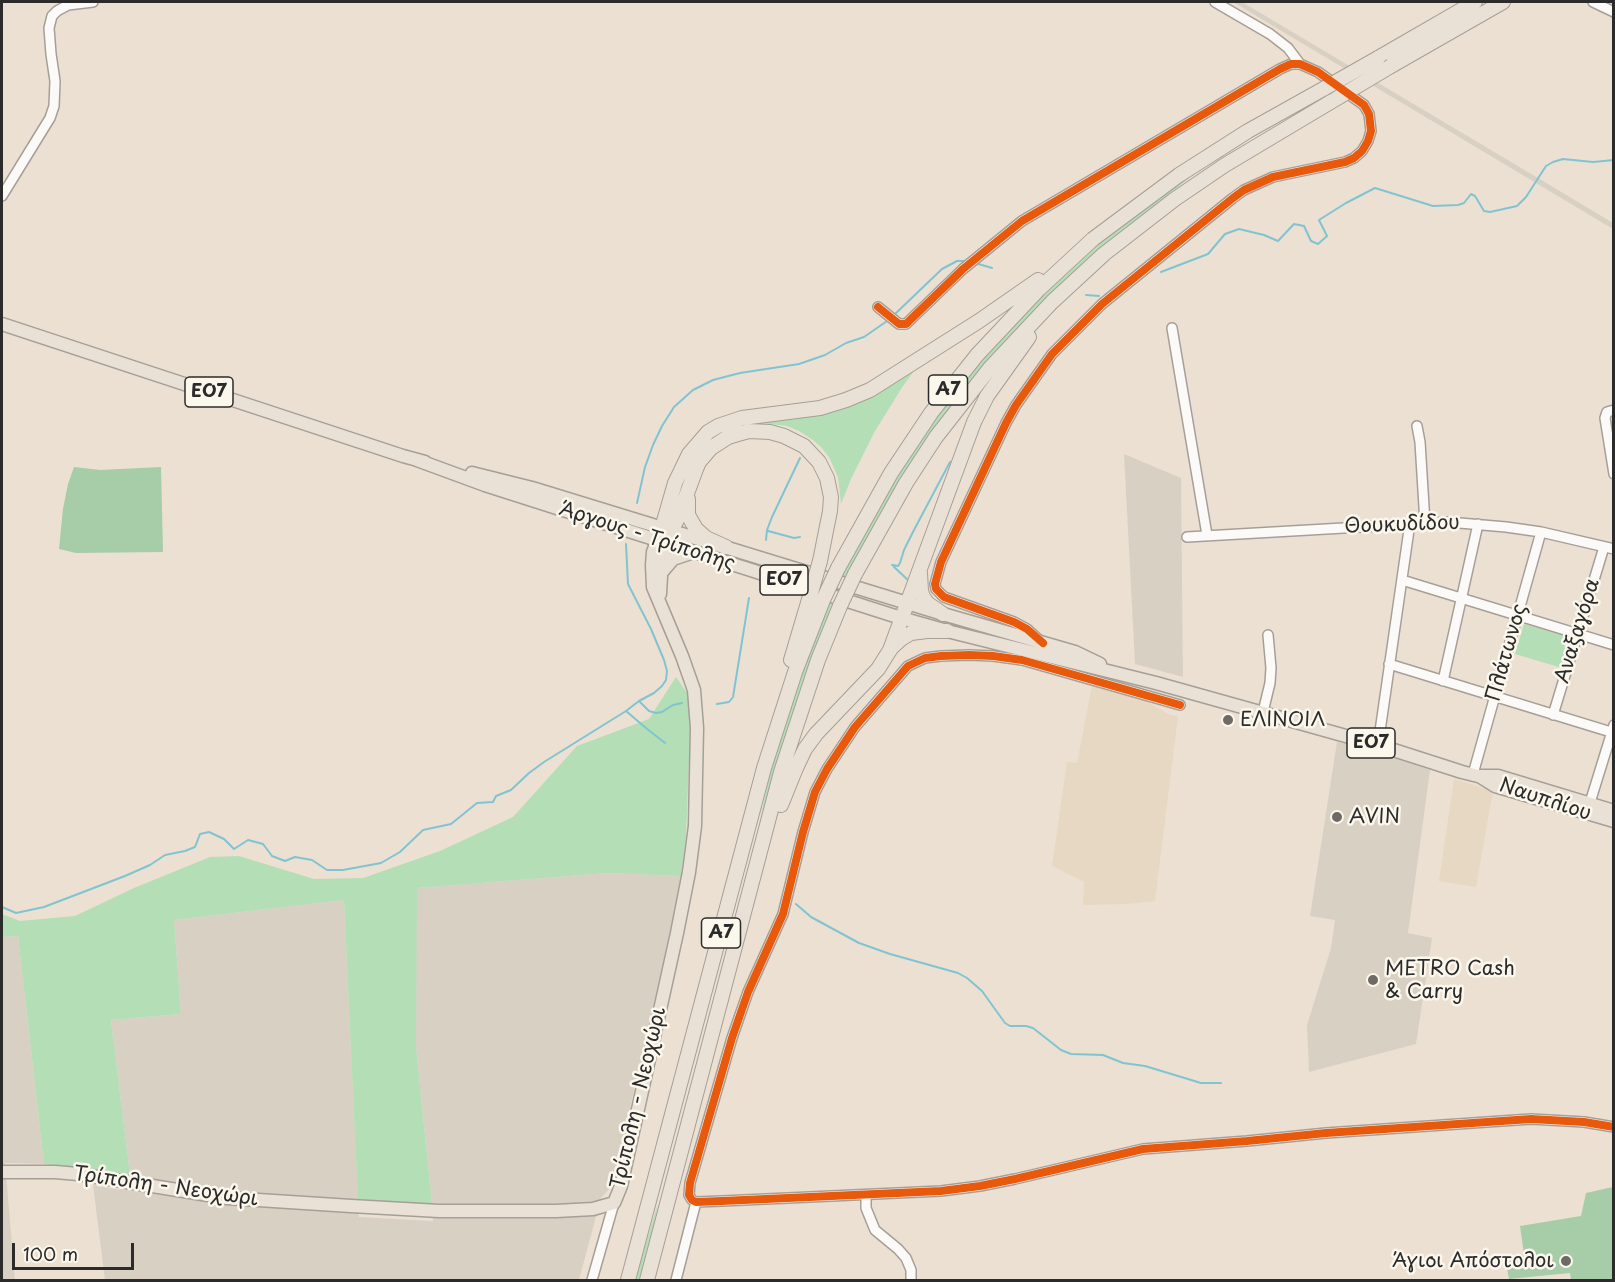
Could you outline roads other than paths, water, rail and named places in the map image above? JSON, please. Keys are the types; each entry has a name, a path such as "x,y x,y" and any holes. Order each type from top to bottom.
{"highway":[{"name":"Α7","path":"628,1281 764,768 817,598 838,568 891,473 954,383 977,355 1025,303 1093,239 1157,190 1248,130 1475,2"},
{"name":"Α7","path":"647,1281 758,861 800,712 840,606 855,574 906,483 952,416 990,368 1064,290 1118,242 1225,165 1503,2"},
{"path":"664,535 675,483 694,446 708,432 730,421 820,408 870,390 935,351 1093,239"},
{"path":"890,650 974,422 987,396 1008,364 1064,290"},
{"path":"664,535 678,518 699,462 711,448 728,437 749,431 784,436 804,446 819,462 830,488 830,511 820,561 817,598"},
{"path":"688,493 688,515 696,529 706,538 726,547"},
{"path":"921,568 923,597 927,603 943,614"},
{"path":"758,861 791,779 805,749 816,734 878,669 890,650 901,639 911,633 947,631"}],"main road":[{"name":"Άργους - Τρίπολης","path":"2,324 417,460 532,488 664,535 726,547 943,614"},
{"name":"Άργους - Τρίπολης","path":"664,535 694,552 947,631"},
{"name":"Τρίπολη - Νεοχώρι","path":"660,603 664,535"},
{"name":"Τρίπολη - Νεοχώρι","path":"2,1172 78,1174 227,1198 439,1211 556,1212 593,1209 614,1203 621,1186 674,944 689,872 695,826 697,728 694,690 653,587 652,578 653,552 664,535"},
{"path":"660,574 673,559 694,552"},
{"name":"Ναυπλίου","path":"943,614 1085,656 1117,672"},
{"name":"Ναυπλίου","path":"947,631 1117,672 1263,712 1475,775 1496,786 1588,809 1614,811"},
{"name":"Ναυπλίου","path":"1588,809 1614,821"}],"street":[{"path":"2,196 51,117 56,81 49,28 52,16 68,3 93,2"},
{"path":"1215,2 1270,34 1288,48 1300,64"},
{"path":"1593,2 1614,12"},
{"path":"882,310 899,324 906,324 975,258 1022,221 1291,64 1300,64 1318,72 1364,105 1369,114 1371,131 1368,141 1354,158 1345,162 1273,177 1244,190 1102,304 1052,354 1016,405 941,562 935,584 939,593 944,597 1014,622 1027,629 1042,643"},
{"path":"1172,328 1207,535"},
{"path":"1614,410 1607,412 1605,418 1614,474"},
{"path":"1417,426 1425,523"},
{"path":"1378,745 1410,523"},
{"name":"Θουκυδίδου","path":"1187,537 1410,523 1478,524 1541,532 1609,548"},
{"path":"1443,681 1478,524"},
{"name":"Πλάτωνος","path":"1475,775 1541,532"},
{"name":"Αναξαγόρα","path":"1553,714 1577,634 1609,548"},
{"path":"1402,580 1614,645"},
{"path":"1263,712 1271,668 1268,636"},
{"path":"1180,705 1022,660 993,656 941,656 925,658 908,666 855,727 836,754 815,792 783,914 748,992 729,1050 690,1183 689,1195 692,1200 696,1202 941,1191 980,1186 1155,1147 1326,1133 1531,1119 1584,1122 1614,1127"},
{"path":"1389,664 1613,730 1588,809"},
{"path":"866,1195 866,1208 875,1230 906,1258 911,1270 911,1281"},
{"path":"676,1281 696,1202"},
{"path":"592,1281 614,1203"}],"waterway":[{"path":"1161,272 1208,254 1225,234 1239,229 1278,241 1294,224 1304,226 1311,241 1318,244 1327,236 1319,220 1375,188 1433,206 1458,205 1464,203 1471,194 1475,196 1484,211 1490,212 1517,206 1526,197 1546,166 1553,162 1563,159 1593,162 1614,160"},
{"path":"894,315 942,269 957,261 966,261"},
{"path":"975,263 992,268"},
{"path":"1086,295 1099,296"},
{"path":"637,503 645,467 662,426 674,407 693,390 713,380 740,373 799,364 825,355 846,343 864,337 890,319"},
{"path":"766,540 772,517 800,458"},
{"path":"892,565 898,566 900,563 904,550 950,462"},
{"path":"768,531 794,538 800,537"},
{"path":"2,907 16,913 44,907 125,876 150,865 165,855 195,847 200,834 209,832 224,839 234,849 248,840 263,844 272,856 285,861 295,857 312,860 327,870 343,870 381,863 400,852 423,830 451,824 477,803 493,802 496,796 511,790 544,762 654,693 666,680 667,671 664,660 628,584 626,544"},
{"path":"894,567 908,580"},
{"path":"717,704 729,702 733,697 749,598"},
{"path":"639,701 649,711 656,713 682,703"},
{"path":"626,711 665,743"},
{"path":"796,904 811,917 859,943 958,973 982,991 1005,1023 1010,1026 1033,1028 1061,1050 1071,1054 1103,1055 1123,1063 1145,1066 1201,1083 1221,1083"}],"place":[{"name":"ΕΛΙΝΟΙΛ","path":"1228,720"},
{"name":"AVIN","path":"1337,817"},
{"name":"METRO Cash & Carry","path":"1373,980"},
{"name":"Άγιοι Απόστολοι","path":"1566,1261"}]}
